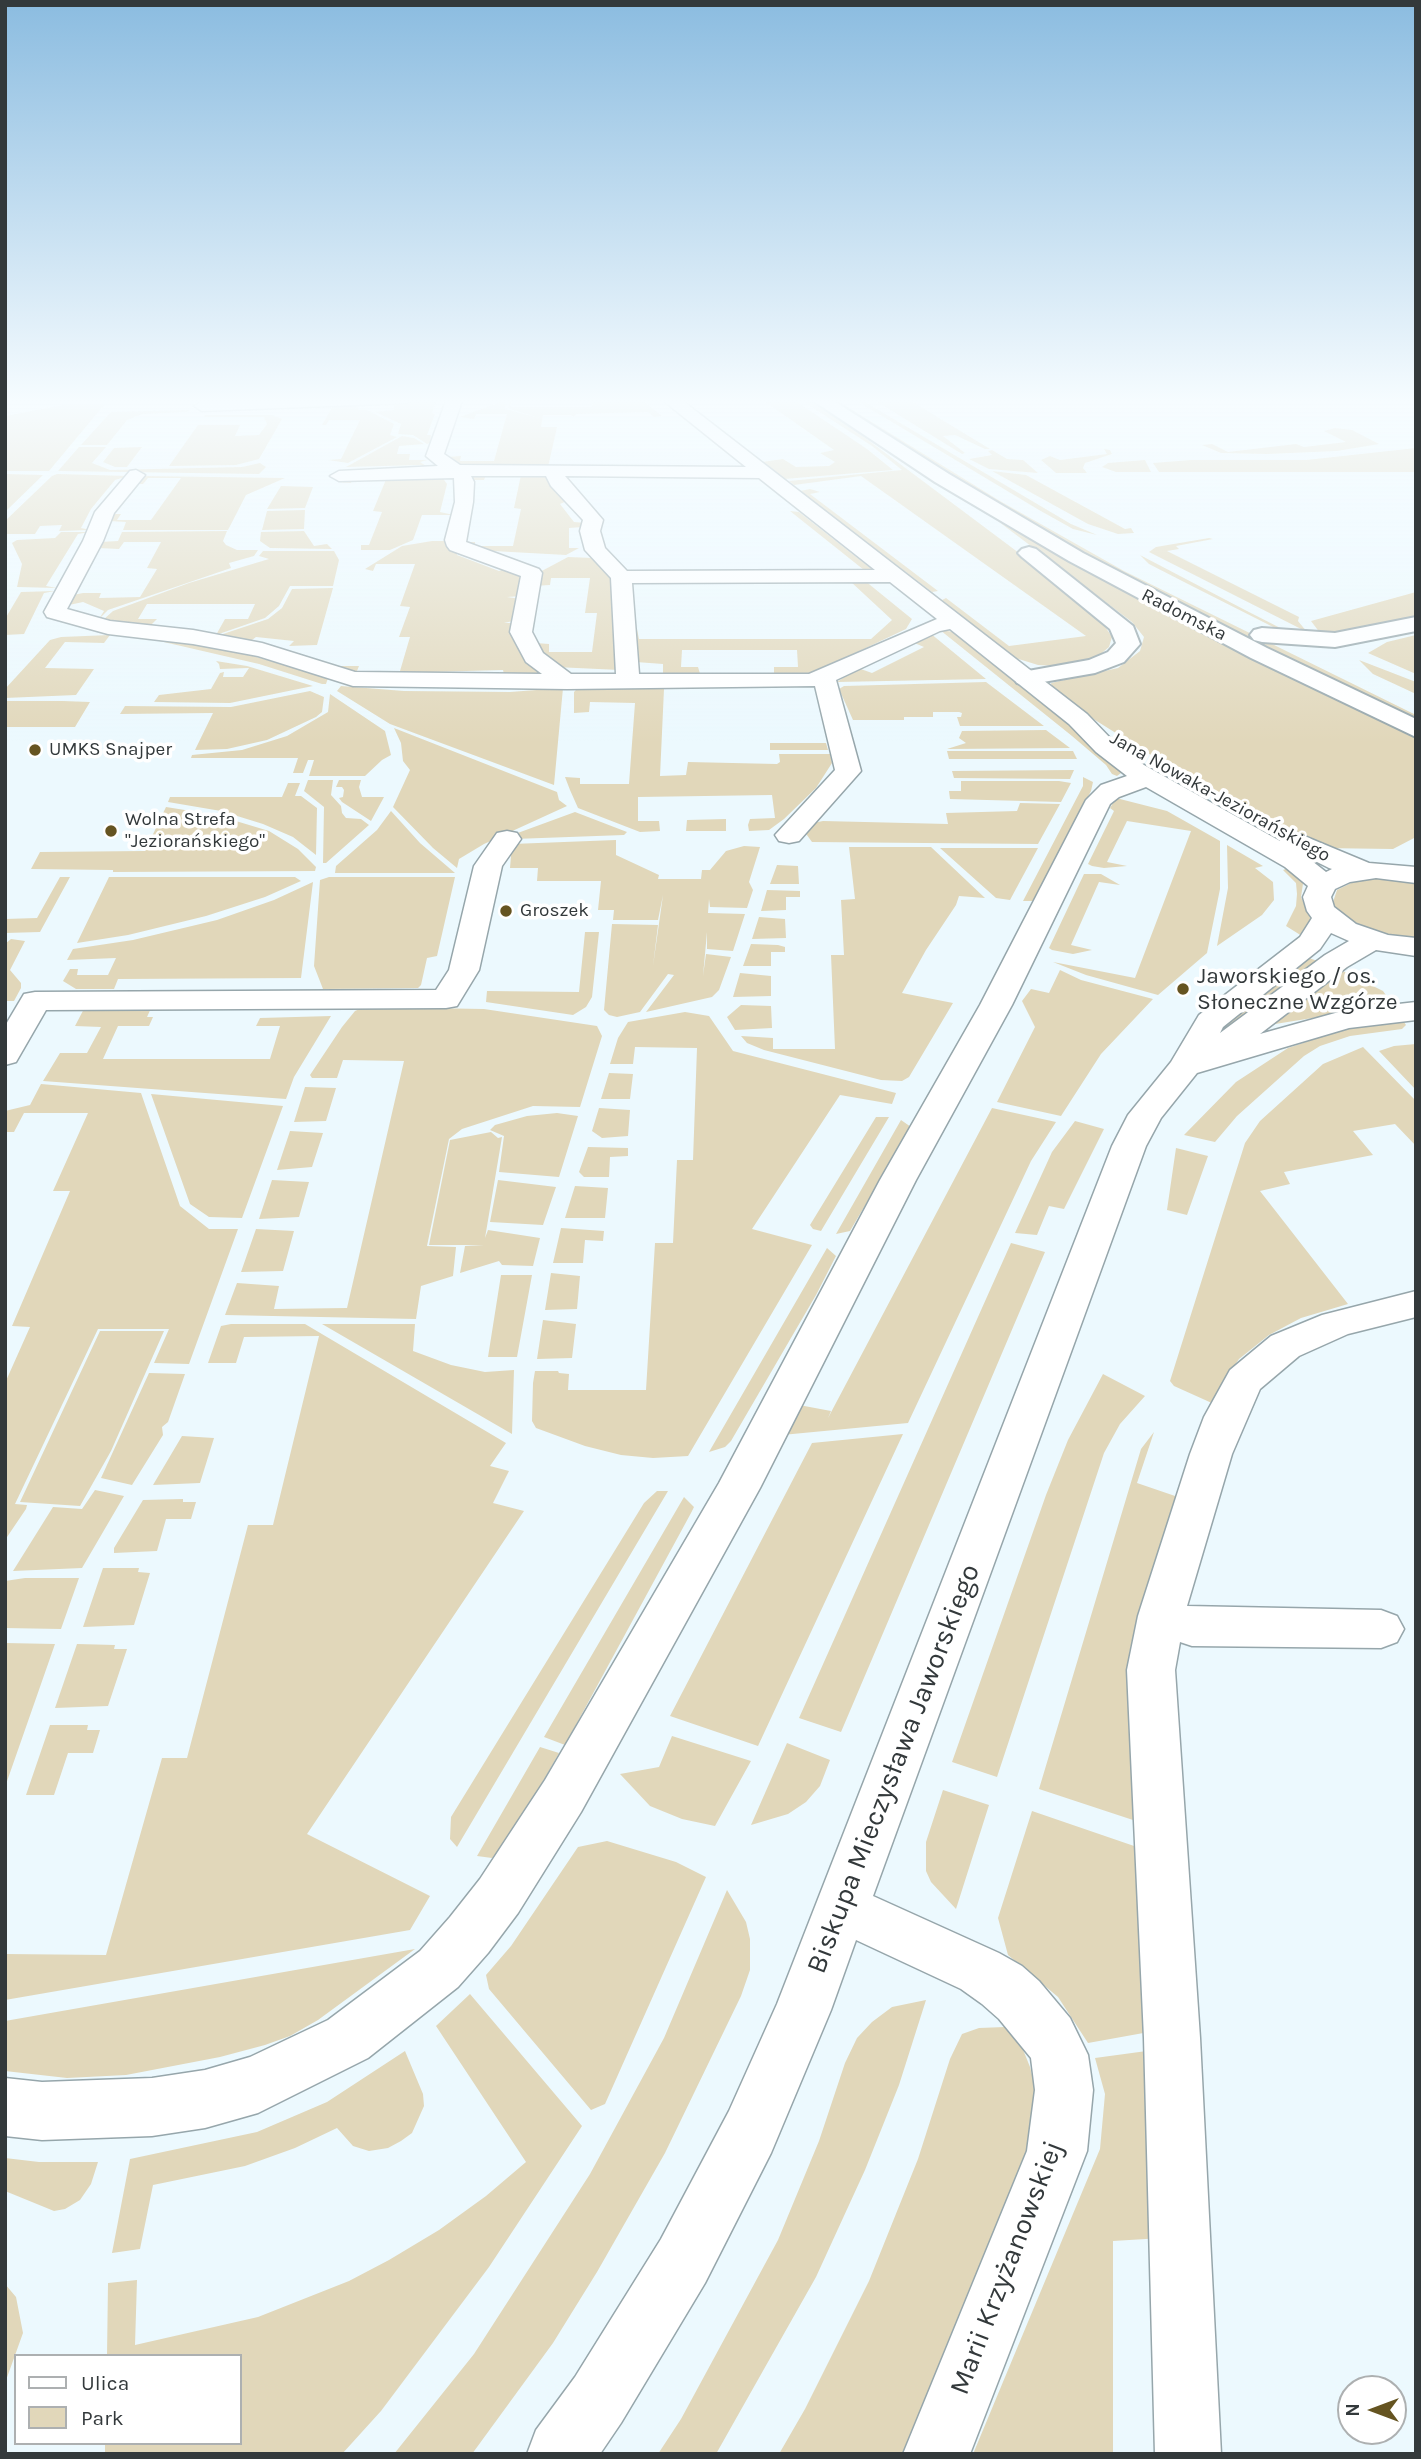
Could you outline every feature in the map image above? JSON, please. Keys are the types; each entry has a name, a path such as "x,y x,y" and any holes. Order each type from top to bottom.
{"main road":[{"path":"978,513 1125,631 1128,644 1124,651 1107,662 1082,670 1026,678"},
{"name":"Radomska","path":"1002,513 1134,589 1416,729"},
{"name":"Radomska","path":"1032,513 1262,635 1358,674 1416,708"},
{"path":"1262,635 1318,641 1371,635 1416,624"},
{"path":"1358,674 1352,647 1371,635"}],"street":[{"path":"105,513 98,531 54,612 108,626 193,637 262,650 353,679 806,681 820,679 932,627 954,622"},
{"path":"461,513 455,540 457,546 532,573 521,632 534,657 567,682"},
{"path":"588,513 593,520 590,531 595,550 621,577 628,682"},
{"name":"Jana Nowaka-Jeziorańskiego","path":"815,513 1078,719 1105,747 1146,778 1295,861 1323,884"},
{"path":"621,577 894,575"},
{"path":"789,835 848,771 827,684 820,679"},
{"name":"Jana Nowaka-Jeziorańskiego","path":"1078,719 1319,854 1364,870"},
{"path":"5,2107 42,2111 152,2107 205,2099 258,2084 348,2039 439,1969 469,1935 499,1896 563,1796 738,1488 898,1180 996,1005 1099,800 1111,791 1146,778"},
{"path":"5,1055 35,1001 446,999 464,971 488,866 507,839"},
{"path":"1411,870 1364,870 1336,876 1318,890 1318,904 1328,918 1346,930 1372,940 1416,947"},
{"name":"Biskupa Mieczysława Jaworskiego","path":"560,2454 598,2400 683,2261 732,2167 803,2010 1129,1146 1145,1115 1185,1066 1210,1022 1310,943 1328,918"},
{"name":"Biskupa Mieczysława Jaworskiego","path":"1185,1066 1240,1034 1336,961 1372,940"},
{"path":"1185,1066 1346,1019 1416,1010"},
{"path":"1188,2454 1172,2038 1151,1670 1161,1616 1211,1454 1225,1417 1244,1380 1285,1346 1336,1324 1416,1304"},
{"path":"1161,1616 1192,1627 1381,1629"},
{"name":"Marii Krzyżanowskiej","path":"841,1907 980,1971 1002,1984 1050,2036 1059,2055 1064,2090 1057,2151 936,2454"}],"green space":[{"path":"14,513 89,513 81,528 91,530 59,531 62,525 40,526 35,534 5,534 5,521"},
{"path":"156,513 237,513 228,530 123,530 126,522 109,521 113,514 121,514 117,520 151,520"},
{"path":"267,513 305,513 304,529 262,530"},
{"path":"382,513 454,515 422,515 413,540 390,550 361,550 361,545 369,545"},
{"path":"520,513 567,513 574,522 586,523 583,527 569,528 569,548 579,548 566,555 475,550 460,542 475,542 475,546 513,546"},
{"path":"792,513 800,513 874,571 869,574"},
{"path":"828,513 835,513 938,591 932,592"},
{"path":"913,513 965,513 1023,556 1104,625 1112,637 1109,647 1097,657 1079,663 1038,665 1012,657 942,600 946,598 1009,646 1086,636"},
{"path":"1013,513 1021,513 1124,571 1416,715 1416,720 1290,661 1117,572"},
{"path":"1044,513 1052,513 1097,535 1073,529"},
{"path":"1068,513 1095,513 1125,529 1131,528 1134,533 1118,534 1088,524"},
{"path":"999,522 1217,641 1416,738 1416,837 1393,849 1320,848 1151,755 1095,720 1052,687 1051,683 1118,668 1140,651 1144,637 1132,622"},
{"path":"227,531 223,541 226,545 237,550 258,550 254,556 229,563 231,568 108,610 99,619 104,611 83,602 69,605 73,595 83,593 101,593 99,598 140,597 157,569 147,568 161,542 124,542 119,549 98,548 100,542 118,541 122,532"},
{"path":"304,531 314,546 327,544 332,549 270,548 260,541 261,532"},
{"path":"61,532 90,532 78,534 46,586 57,588 17,587 22,564 12,543 17,540 55,538"},
{"path":"1213,539 1176,546 1179,549 1167,551 1299,617 1298,621 1307,632 1149,552 1156,547"},
{"path":"449,541 457,548 457,555 499,571 507,568 524,573 522,596 507,597 521,599 517,620 504,623 516,623 543,675 504,674 503,670 357,674 333,666 359,666 357,671 400,671 410,637 399,637 410,607 400,606 415,564 376,564 373,571 365,569 402,546"},
{"path":"263,551 334,551 339,560 333,586 290,586 279,606 265,618 216,635 225,619 248,619 255,604 147,604 138,619 157,619 149,627 103,620 113,611 189,583 269,559 259,556"},
{"path":"1140,555 1296,636 1149,564"},
{"path":"568,557 593,558 612,578 620,670 555,667 543,658 536,643 549,644 549,652 592,652 597,613 585,613 590,578 551,578 550,585 534,586 538,573"},
{"path":"864,580 912,619 906,629 811,674 774,676 774,667 798,667 797,650 682,650 681,667 698,667 701,677 663,675 663,664 636,662 632,629 637,629 639,639 871,639 892,620 851,582"},
{"path":"333,588 317,645 289,646 294,641 256,637 248,643 217,636 268,619 282,608 292,589"},
{"path":"55,591 44,593 24,634 5,635 5,619 21,592"},
{"path":"1416,592 1416,616 1323,637 1311,621"},
{"path":"940,630 954,632 1054,711 1121,768 1121,773 1117,776 1112,774 1106,765 1072,736"},
{"path":"930,633 986,679 837,682 858,668 872,673 924,647 912,642"},
{"path":"110,635 104,643 65,642 45,668 94,669 76,695 5,698 5,689 50,640"},
{"path":"1416,635 1416,674 1368,653 1387,642"},
{"path":"142,637 219,646 328,678 326,684 322,684 259,664"},
{"path":"1359,660 1416,682 1416,694 1373,674"},
{"path":"216,661 247,666 313,686 230,703 154,702 159,695 211,689 220,673 224,672 223,677 243,677 249,668 220,669"},
{"path":"986,682 1044,726 960,726 957,717 961,717 962,713 959,712 933,712 933,717 904,717 904,720 853,720 839,689 844,686"},
{"path":"341,686 404,691 510,692 563,688 554,785 390,724 337,691"},
{"path":"578,688 664,689 660,776 686,775 688,762 777,764 780,762 779,754 830,754 832,763 816,788 769,830 749,831 748,825 750,819 775,818 772,795 638,797 638,821 659,821 660,831 640,832 578,808 570,790 565,777 580,778 580,784 629,784 635,703 590,702 589,712 574,713 574,692"},
{"path":"310,691 324,697 322,712 316,717 267,740 227,749 195,750 213,713 120,714 125,706 231,707"},
{"path":"330,694 385,731 391,755 365,776 309,776 314,760 308,760 303,773 293,773 298,758 191,758 192,755 242,750 287,736 328,712"},
{"path":"5,701 90,702 75,727 5,727"},
{"path":"394,728 557,792 559,800 567,806 484,844 459,859 457,868 393,807 410,770 403,761 401,743"},
{"path":"1046,730 1070,748 947,749 966,743 959,738 962,731"},
{"path":"770,743 826,743 828,750 770,750"},
{"path":"947,751 1073,751 1077,759 949,759"},
{"path":"1074,770 1070,779 954,778 952,771"},
{"path":"1083,777 1093,782 1091,791 1034,901 1023,901 1083,786"},
{"path":"308,780 333,780 331,795 341,806 346,818 361,819 369,825 326,863 323,863 324,807 304,791"},
{"path":"339,780 361,780 359,787 362,797 384,797 371,821 342,802 339,798 343,797 344,790 342,787 336,787"},
{"path":"961,781 1071,783 1061,802 950,799 949,791 961,791"},
{"path":"288,783 300,783 295,796 301,796 317,808 316,855 293,837 263,824 221,811 168,802 170,797 282,797"},
{"path":"1116,798 1167,811 1220,841 1220,889 1207,953 1158,995 1086,975 1053,962 1135,978 1191,831 1127,821 1107,862 1127,866 1092,866 1088,864 1114,811 1110,808"},
{"path":"1020,803 1060,804 1038,844 812,842 804,831 813,823 823,821 948,824 946,813 1017,811"},
{"path":"166,807 216,815 269,831 298,849 316,867 315,871 113,872 31,869 40,852 145,851"},
{"path":"391,811 420,843 455,873 335,873 336,866 377,830"},
{"path":"575,812 627,832 624,835 514,839 515,834"},
{"path":"726,819 726,831 686,831 687,820"},
{"path":"616,840 616,855 659,875 658,879 701,879 702,870 710,870 726,851 744,846 760,847 749,882 753,890 747,908 710,907 709,899 708,913 745,914 733,951 707,949 707,932 703,976 706,954 731,957 719,990 712,997 646,1012 674,975 668,974 640,1012 617,1017 609,1015 604,1010 612,924 658,925 653,966 663,895 658,920 613,920 614,910 598,910 601,881 537,881 538,868 510,868 512,844"},
{"path":"1227,845 1263,866 1255,868 1273,882 1274,900 1262,915 1217,946 1228,888"},
{"path":"849,847 931,847 985,898 959,896 902,993 953,1003 909,1077 902,1081 881,1080 764,1050 747,1043 741,1036 773,1038 773,1049 835,1049 831,955 844,955 841,900 855,899"},
{"path":"940,848 1038,848 1010,900 996,898"},
{"path":"777,865 798,866 799,884 770,884"},
{"path":"1294,866 1304,877 1301,897 1311,920 1302,936 1286,926 1296,906 1297,894 1296,883 1283,870"},
{"path":"1084,874 1101,874 1120,885 1099,882 1071,945 1092,950 1073,954 1052,950 1049,948"},
{"path":"60,877 70,877 40,932 5,933 5,919 37,918"},
{"path":"109,877 295,877 301,881 265,897 206,916 128,935 77,943"},
{"path":"329,877 455,877 437,956 427,958 418,988 323,989 314,966 320,880"},
{"path":"1373,878 1416,883 1416,939 1399,939 1364,929 1337,911 1333,902 1337,890 1357,880"},
{"path":"313,882 301,978 118,979 114,989 76,989 63,981 70,969 78,969 77,975 108,975 116,958 67,960 73,949 133,940 217,920 274,900"},
{"path":"767,890 800,891 800,897 786,897 786,910 761,911"},
{"path":"759,917 785,919 786,938 752,939"},
{"path":"585,932 599,932 592,997 586,1007 573,1015 486,1002 487,991 579,992"},
{"path":"11,939 25,941 10,970 21,983 21,988 14,1001 5,1001 5,944"},
{"path":"751,944 778,945 785,947 785,952 771,952 771,966 743,966"},
{"path":"1309,958 1323,963 1233,1028 1225,1026"},
{"path":"1060,970 1081,980 1153,999 1101,1054 1061,1116 997,1102 1035,1027 1022,1001 1031,989 1049,993"},
{"path":"1341,970 1383,991 1393,1005 1269,1025"},
{"path":"740,973 771,976 771,996 733,997"},
{"path":"86,1005 152,1006 147,1017 153,1017 149,1026 118,1026 103,1059 270,1059 280,1026 256,1026 260,1018 331,1016 294,1077 286,1099 43,1081 60,1053 87,1053 101,1027 75,1026"},
{"path":"741,1005 771,1006 772,1028 735,1030 727,1017"},
{"path":"364,1007 484,1009 597,1026 602,1036 580,1107 533,1106 462,1129 449,1139 427,1246 456,1247 453,1276 421,1286 416,1319 225,1315 237,1283 279,1286 274,1309 347,1308 404,1061 343,1060 337,1078 312,1078 310,1075 342,1027 355,1011"},
{"path":"685,1012 709,1016 733,1051 896,1093 892,1104 840,1095 752,1229 812,1245 688,1456 653,1458 621,1455 585,1446 536,1428 532,1421 533,1383 535,1371 558,1371 569,1374 568,1390 646,1390 655,1243 673,1243 677,1160 693,1160 697,1048 635,1047 633,1064 610,1064 618,1038 628,1022"},
{"path":"1402,1019 1406,1025 1402,1029 1350,1036 1320,1046 1304,1056 1237,1116 1215,1142 1184,1135 1236,1082 1288,1048 1354,1026"},
{"path":"1416,1044 1416,1090 1379,1051 1394,1046"},
{"path":"1363,1047 1416,1101 1416,1146 1395,1124 1353,1131 1373,1155 1284,1172 1290,1184 1260,1191 1348,1304 1301,1318 1269,1335 1239,1359 1224,1381 1214,1404 1174,1386 1170,1381 1245,1143 1260,1121 1323,1064"},
{"path":"609,1073 633,1074 630,1099 601,1099"},
{"path":"41,1084 141,1093 180,1206 209,1229 238,1229 189,1364 154,1363 169,1329 98,1329 15,1504 27,1505 26,1509 5,1540 5,1383 30,1327 12,1326 70,1191 53,1191 88,1113 24,1113 14,1132 5,1132 5,1111 30,1105"},
{"path":"305,1087 336,1088 326,1121 294,1122"},
{"path":"151,1094 283,1106 242,1218 209,1217 190,1204"},
{"path":"599,1108 630,1110 628,1136 602,1138 592,1131"},
{"path":"992,1108 1056,1122 1031,1161 908,1423 782,1435 799,1405 831,1411 828,1418"},
{"path":"557,1113 578,1116 559,1177 499,1172 504,1136 490,1130 495,1125 527,1116"},
{"path":"876,1117 889,1117 821,1231 813,1229 810,1225"},
{"path":"901,1120 911,1127 850,1231 836,1234"},
{"path":"1075,1121 1104,1129 1064,1209 1049,1206 1037,1235 1015,1233 1052,1152"},
{"path":"290,1131 323,1133 312,1167 277,1170"},
{"path":"491,1132 498,1138 502,1137 485,1238 488,1230 540,1238 533,1266 502,1265 499,1261 460,1273 465,1246 484,1245 429,1245 450,1140"},
{"path":"588,1147 628,1148 628,1156 610,1157 609,1177 584,1177 579,1172"},
{"path":"1176,1148 1208,1156 1187,1215 1167,1210"},
{"path":"272,1180 309,1182 299,1217 259,1219"},
{"path":"498,1180 556,1187 543,1225 490,1222"},
{"path":"575,1186 608,1188 605,1218 565,1218"},
{"path":"561,1228 604,1231 603,1241 585,1240 583,1263 553,1263"},
{"path":"256,1229 294,1231 283,1271 241,1272"},
{"path":"1011,1243 1045,1252 841,1732 799,1718"},
{"path":"827,1248 836,1256 816,1295 731,1441 725,1447 709,1452"},
{"path":"551,1273 580,1276 577,1309 545,1310"},
{"path":"501,1275 532,1275 517,1357 488,1357"},
{"path":"543,1320 576,1324 572,1358 537,1359"},
{"path":"305,1324 506,1443 490,1466 509,1471 493,1503 524,1511 307,1834 430,1896 410,1930 5,2000 5,1954 106,1955 162,1758 187,1758 248,1525 273,1525 319,1336 244,1337 236,1363 208,1363 221,1326"},
{"path":"322,1324 415,1324 413,1351 451,1365 485,1372 514,1370 512,1434"},
{"path":"100,1331 164,1331 111,1451 80,1506 20,1502"},
{"path":"149,1373 185,1374 168,1422 162,1427 163,1435 132,1485 101,1478"},
{"path":"1103,1374 1145,1396 1120,1424 1104,1453 997,1777 952,1762 1046,1495 1068,1440"},
{"path":"1154,1432 1137,1483 1178,1497 1138,1614 1129,1654 1136,1821 1039,1789 1141,1449"},
{"path":"903,1434 758,1746 670,1716 812,1443"},
{"path":"182,1436 214,1438 200,1483 153,1485"},
{"path":"95,1490 124,1496 82,1568 13,1571 53,1507 82,1509"},
{"path":"657,1491 668,1491 457,1847 450,1839 451,1817 644,1503"},
{"path":"684,1497 694,1507 565,1745 544,1737"},
{"path":"183,1499 183,1502 196,1502 191,1519 166,1519 157,1551 114,1553 114,1548 143,1500"},
{"path":"103,1568 139,1568 138,1572 150,1573 134,1625 83,1627"},
{"path":"25,1578 79,1578 61,1629 5,1628 5,1581"},
{"path":"5,1643 55,1644 5,1787"},
{"path":"77,1644 115,1645 114,1649 127,1649 108,1706 55,1708"},
{"path":"50,1725 88,1725 87,1730 100,1730 93,1753 68,1753 54,1795 26,1795"},
{"path":"672,1736 751,1761 715,1826 682,1819 650,1806 620,1774 659,1767"},
{"path":"787,1743 830,1760 820,1786 806,1802 788,1814 751,1825"},
{"path":"540,1747 559,1753 508,1844 492,1858 477,1856"},
{"path":"943,1790 989,1805 956,1909 931,1882 926,1871 926,1842"},
{"path":"1032,1811 1137,1847 1149,2032 1088,2043 1058,1997 1008,1955 998,1918"},
{"path":"607,1841 676,1862 706,1877 605,2104 591,2110 489,1989 486,1975 511,1946 578,1847"},
{"path":"727,1890 746,1922 750,1939 750,1970 741,1996 665,2153 597,2272 553,2343 472,2454 394,2454 474,2354 590,2174 664,2038"},
{"path":"415,1949 318,2020 290,2036 265,2045 220,2057 126,2075 67,2078 5,2071 5,2021"},
{"path":"470,1994 582,2126 489,2267 381,2411 342,2454 105,2454 105,2445 242,2445 242,2354 107,2354 108,2283 137,2280 135,2345 258,2317 349,2281 389,2260 439,2230 486,2196 526,2162 436,2026"},
{"path":"926,2000 899,2085 865,2170 816,2277 716,2454 658,2454 681,2419 778,2240 819,2141 845,2063 857,2038 892,2007"},
{"path":"1005,2027 1022,2047 1030,2067 1038,2098 1035,2129 903,2454 779,2454 805,2409 869,2281 918,2159 950,2059 962,2034 979,2028"},
{"path":"1154,2050 1162,2238 1113,2241 1113,2454 973,2454 1100,2149 1105,2094 1095,2058"},
{"path":"405,2051 423,2094 424,2106 412,2133 401,2141 388,2148 369,2151 353,2146 337,2128 295,2148 245,2166 153,2185 140,2249 112,2253 130,2159 257,2132 327,2102"},
{"path":"5,2158 39,2162 98,2162 91,2184 80,2200 65,2209 54,2211 5,2191"},
{"path":"5,2284 16,2297 23,2333 5,2383"}],"place":[{"name":"UMKS Snajper","path":"35,750"},
{"name":"Wolna Strefa \"Jeziorańskiego\"","path":"111,831"},
{"name":"Groszek","path":"506,911"},
{"name":"Jaworskiego / os. Słoneczne Wzgórze","path":"1183,989"}]}
